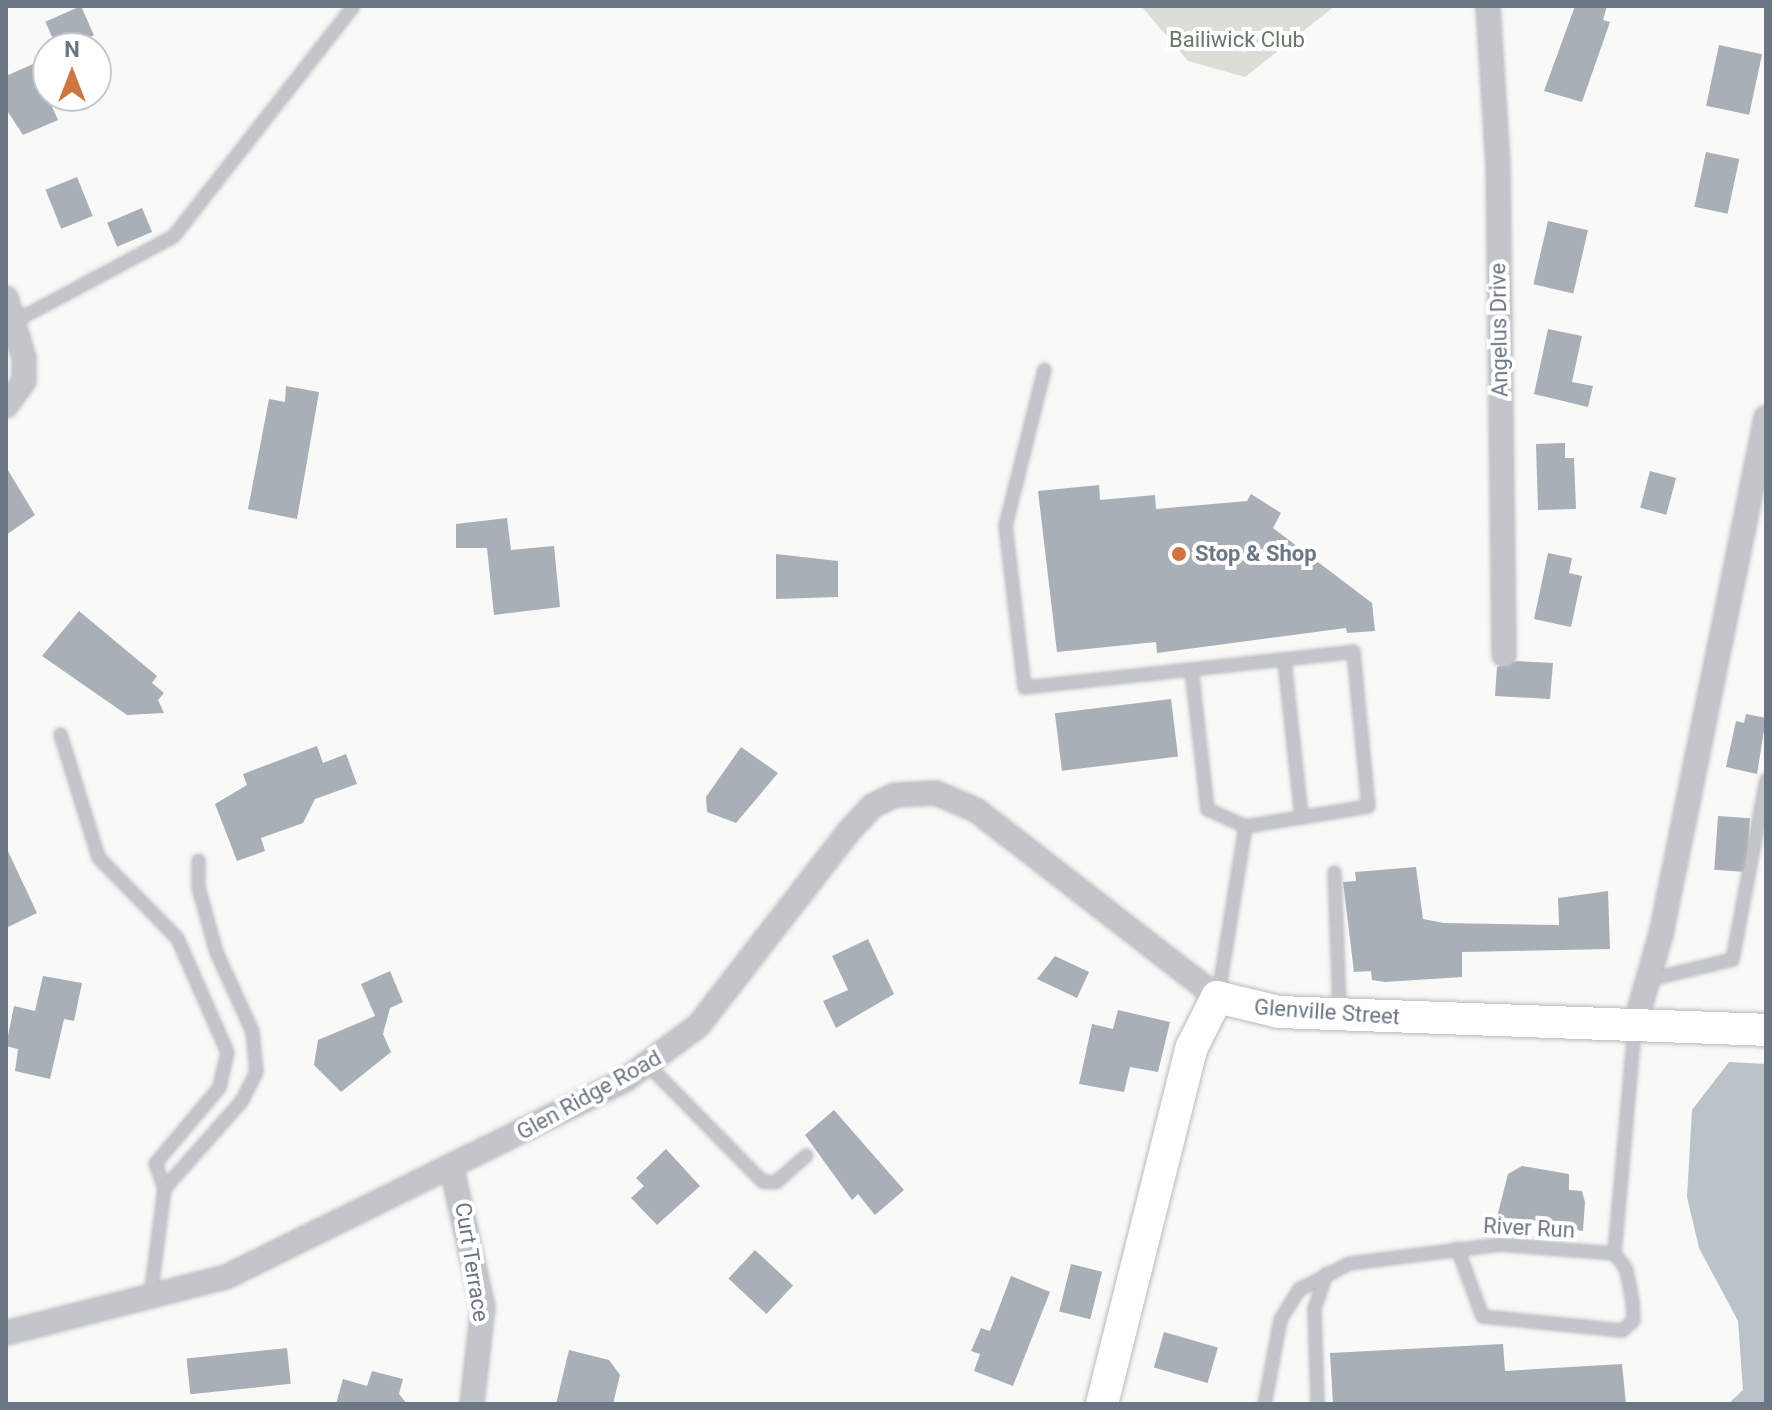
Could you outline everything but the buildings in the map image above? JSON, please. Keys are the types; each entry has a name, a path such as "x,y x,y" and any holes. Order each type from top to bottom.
{"main road":[{"name":"Glenville Street","path":"1217,997 1279,1012 1634,1028 1756,1029"},
{"path":"1102,1404 1192,1047 1217,997"}],"street":[{"name":"Angelus Drive","path":"1488,6 1498,164 1504,655"},
{"path":"6,298 24,358 13,400"},
{"path":"1634,1028 1648,980 1766,418"},
{"name":"Glen Ridge Road","path":"6,1333 226,1277 452,1169 648,1065 698,1026 872,806 910,792 936,793 976,810 1040,853 1217,997"},
{"name":"Curt Terrace","path":"452,1169 483,1307 472,1404"}],"lane":[{"path":"14,321 173,236 353,6"},
{"path":"1044,369 1005,525 1024,687 1353,651 1368,806 1245,826 1207,809 1191,669"},
{"path":"1284,660 1301,817"},
{"path":"60,734 98,857 177,938 227,1052 219,1087 155,1163 164,1188 150,1297"},
{"path":"1648,980 1732,959 1766,779"},
{"path":"1217,997 1245,826"},
{"path":"164,1188 241,1101 256,1072 252,1031 216,952 198,887 198,860"},
{"path":"1334,872 1339,1015"},
{"path":"1457,1248 1482,1316 1622,1330 1633,1320 1626,1269 1614,1253 1634,1028"},
{"path":"648,1065 762,1181 775,1182 806,1155"},
{"name":"River Run","path":"1264,1404 1280,1319 1299,1289 1326,1273 1457,1248 1614,1253"},
{"path":"1317,1404 1314,1308 1326,1273"}],"green space":[{"name":"Bailiwick Club","path":"1141,6 1335,6 1245,77 1188,61"}],"shaded area":[{"path":"1729,1062 1766,1064 1766,1404 1728,1404 1743,1390 1738,1321 1699,1248 1687,1197 1692,1110"}],"place":[{"name":"Stop & Shop","path":"1179,554"}]}
